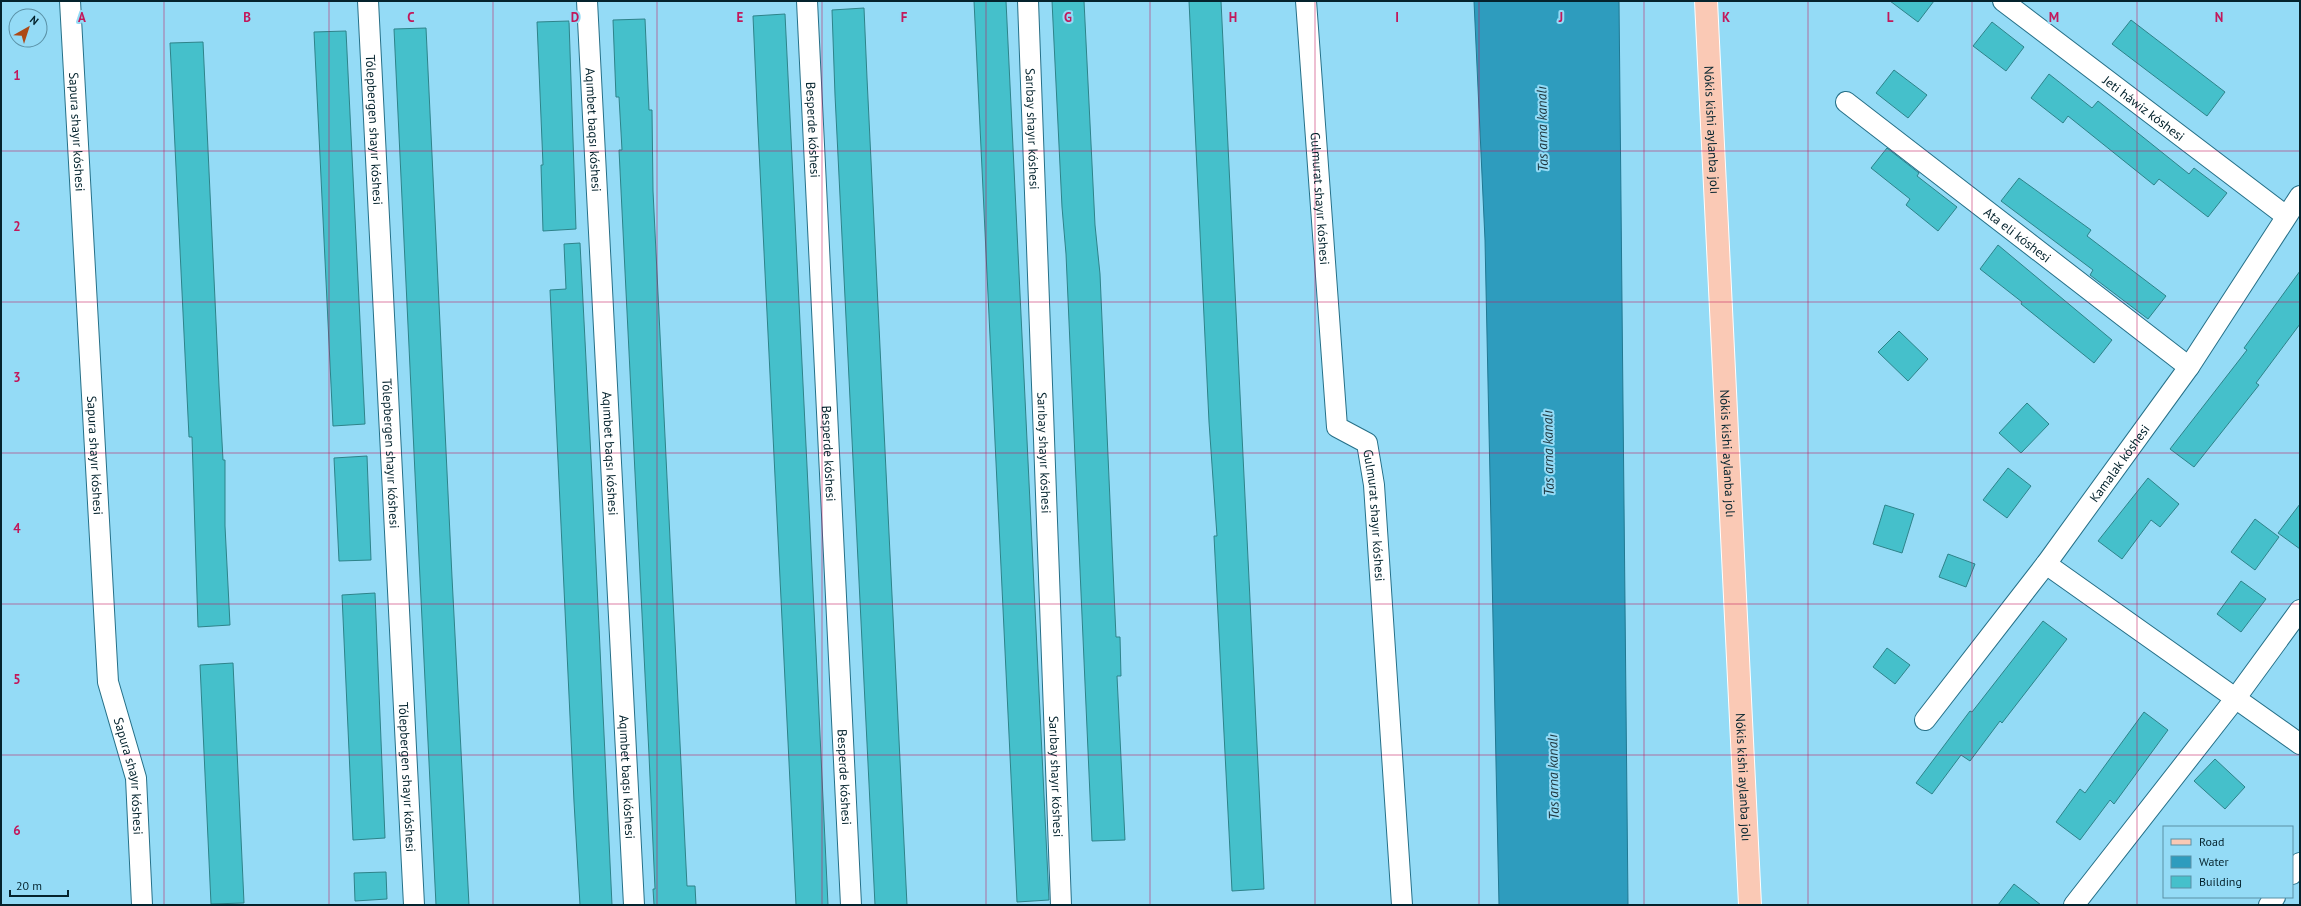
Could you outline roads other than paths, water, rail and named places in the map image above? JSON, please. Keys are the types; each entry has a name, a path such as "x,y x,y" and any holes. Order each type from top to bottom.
{"main road":[{"name":"Nókis kishi aylanba jolı","path":"1706,1 1750,905"}],"street":[{"name":"Sapura shayır kóshesi","path":"70,1 108,682 136,778 142,905"},
{"name":"Tólepbergen shayır kóshesi","path":"368,1 414,905"},
{"name":"Aqımbet baqsı kóshesi","path":"587,1 634,905"},
{"name":"Besperde kóshesi","path":"807,1 851,905"},
{"name":"Sarıbay shayır kóshesi","path":"1028,1 1061,905"},
{"name":"Gulmurat shayır kóshesi","path":"1306,1 1337,427 1367,443 1374,485 1402,905"},
{"name":"Jeti háwiz kóshesi","path":"2002,1 2286,216"},
{"name":"Ata eli kóshesi","path":"1846,102 2190,368"},
{"name":"Kamalak kóshesi","path":"1925,720 2046,564 2190,368 2300,196"},
{"path":"2046,564 2300,744"},
{"path":"2074,905 2235,699 2300,610"},
{"path":"2293,873 2300,864"}],"water":[{"name":"Tas arna kanalı","path":"1474,1 1619,1 1628,905 1499,905 1485,240"}]}
